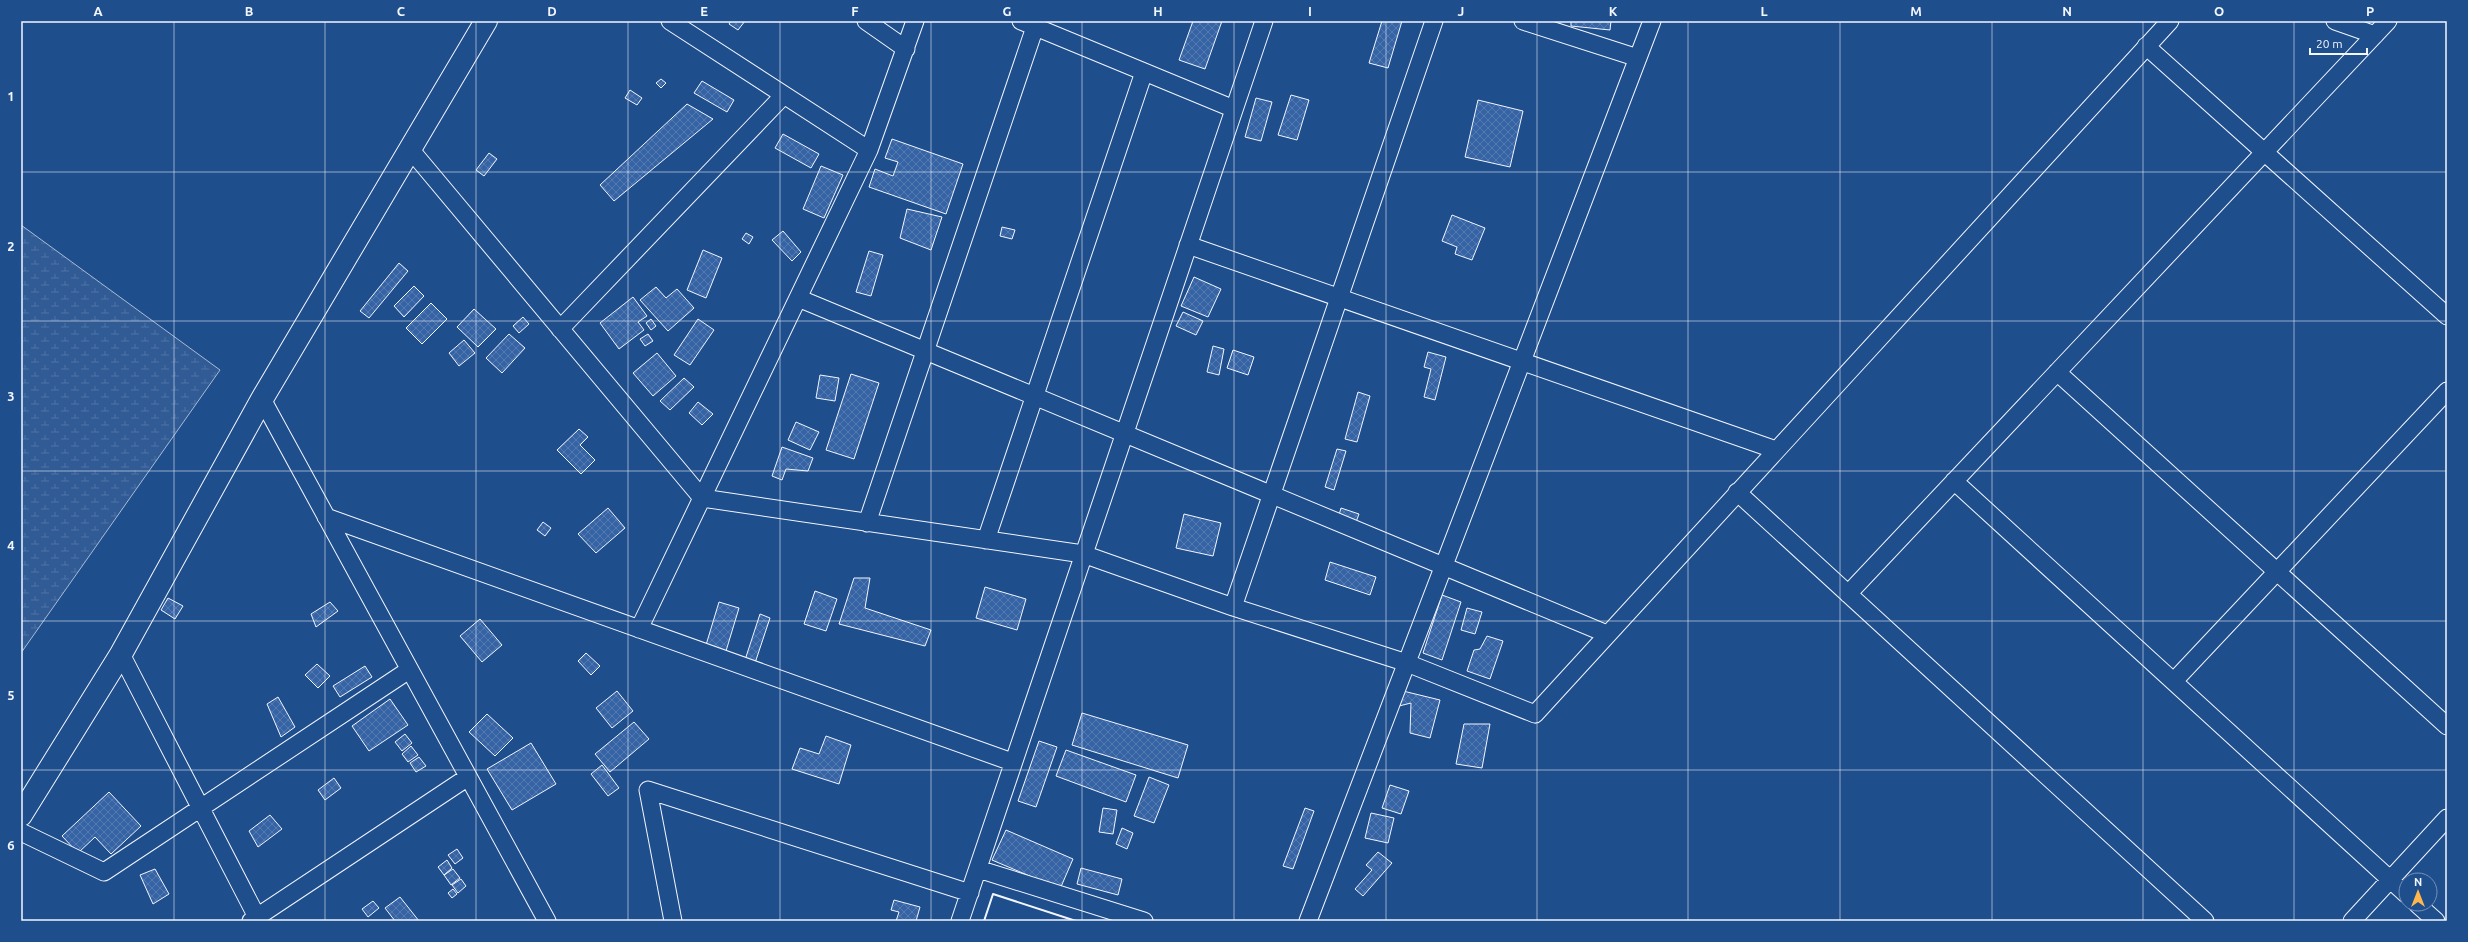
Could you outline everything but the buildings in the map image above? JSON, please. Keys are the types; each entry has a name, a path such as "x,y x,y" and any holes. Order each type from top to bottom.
{"street":[{"path":"21,815 121,654 262,399 486,21"},
{"path":"670,21 869,150"},
{"path":"866,21 906,49"},
{"path":"639,629 869,150 915,21"},
{"path":"960,921 1012,762 1264,21"},
{"path":"1233,607 1434,21"},
{"path":"1523,21 1638,58"},
{"path":"1308,921 1652,21"},
{"path":"410,149 702,498 1083,554 1233,607 1407,663 1535,714 2170,21"},
{"path":"2335,21 2375,34"},
{"path":"1848,594 2263,151 2388,21"},
{"path":"867,523 926,351 1028,24 1234,109"},
{"path":"2146,46 2447,316"},
{"path":"986,540 1033,396 1144,72"},
{"path":"560,328 784,95"},
{"path":"1188,245 1776,450"},
{"path":"798,298 1607,634"},
{"path":"2057,372 2447,726"},
{"path":"2174,681 2447,391"},
{"path":"262,399 547,921"},
{"path":"1954,481 2398,886"},
{"path":"1738,492 2205,921"},
{"path":"326,517 1012,762"},
{"path":"121,654 202,809 256,920 468,777"},
{"path":"21,832 104,872 202,809 409,670"},
{"path":"673,921 648,790 970,893"},
{"path":"2352,921 2447,818"},
{"path":"978,869 1144,921"},
{"path":"2426,912 2436,921"}],"green space":[{"path":"21,225 220,370 21,653"}],"wall":[{"path":"984,921 993,894 1076,921"}]}
